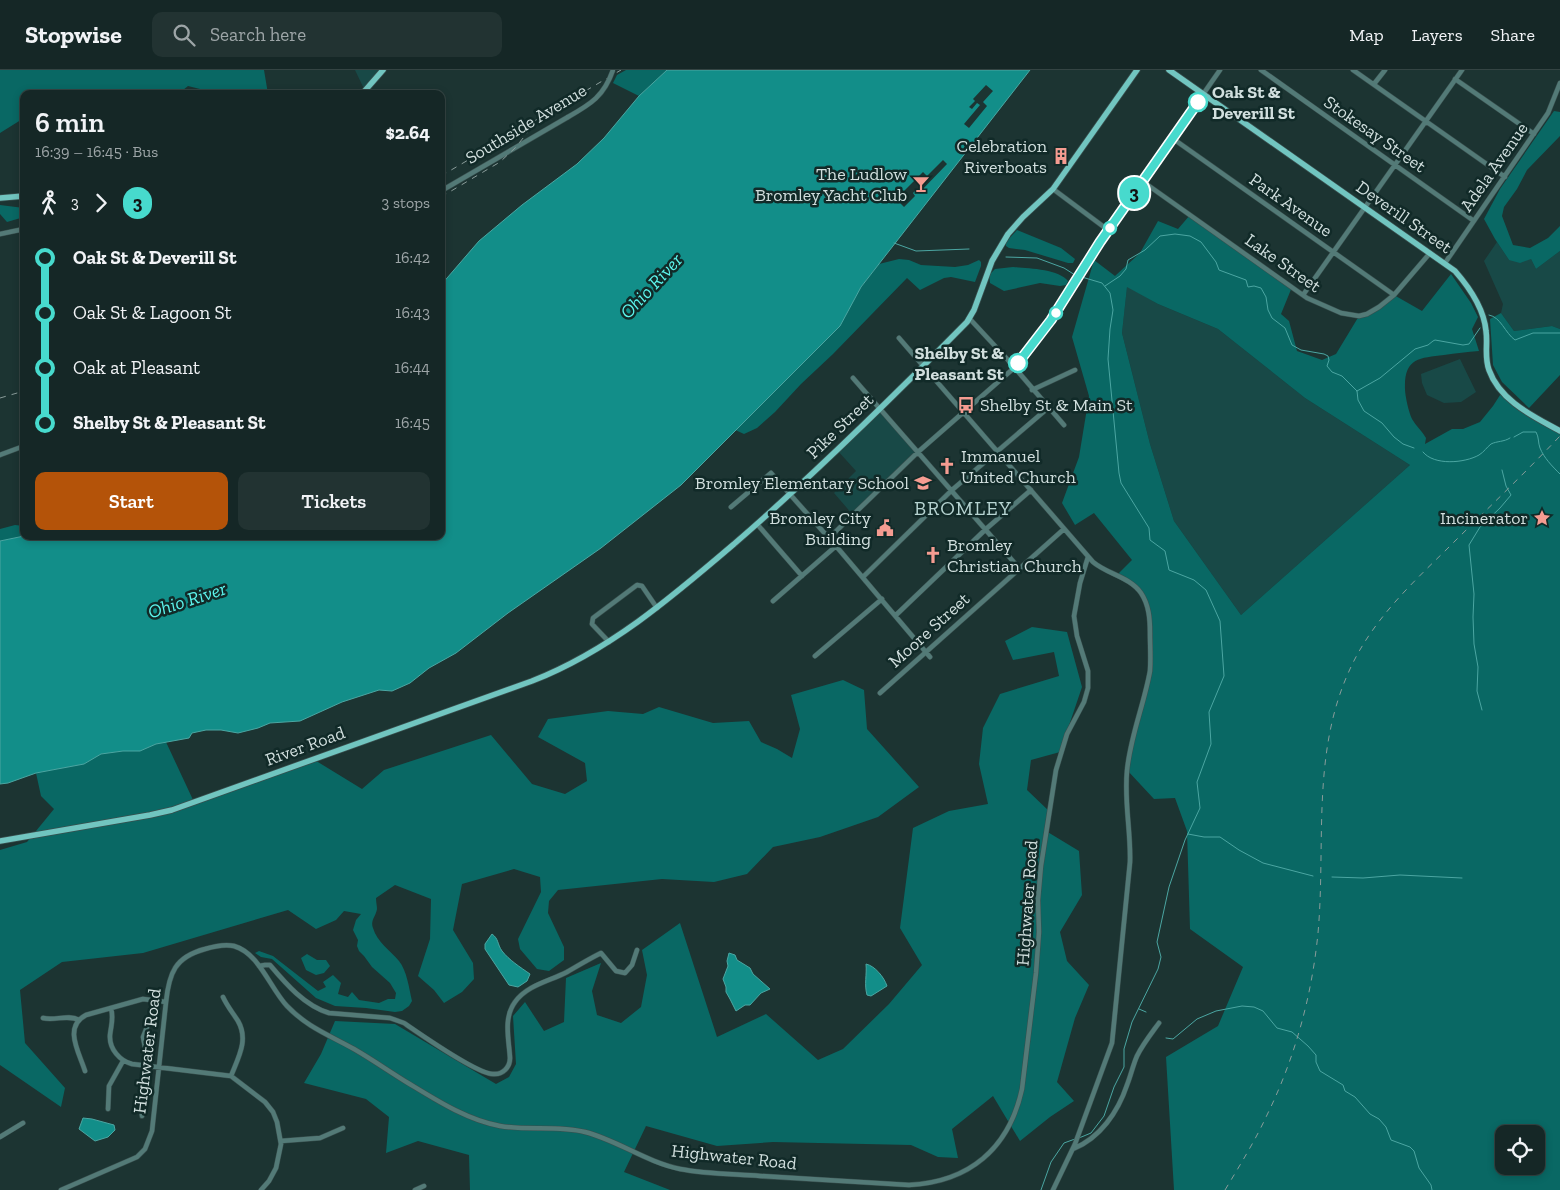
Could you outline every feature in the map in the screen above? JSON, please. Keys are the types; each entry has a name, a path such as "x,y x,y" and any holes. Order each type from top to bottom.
{"main road":[{"path":"366,90 383,70"},
{"path":"969,318 974,310 984,278 997,251 1013,227 1053,189 1137,70"},
{"name":"Deverill Street","path":"1170,70 1455,271 1477,302 1485,322 1487,333 1486,356 1489,370 1495,382 1507,398 1560,431"},
{"path":"0,198 20,196"},
{"name":"Pike Street","path":"608,642 657,608 758,524 880,408 969,318"},
{"name":"River Road","path":"0,841 172,810 538,679 581,659 608,642"}],"street":[{"name":"Southside Avenue","path":"445,189 590,104 600,95 610,80 613,70"},
{"path":"829,538 918,452 1014,368 1047,326 1108,230 1220,70"},
{"name":"Stokesay Street","path":"1261,70 1474,221"},
{"path":"1354,70 1505,177"},
{"path":"1374,84 1385,70"},
{"path":"1303,295 1462,70"},
{"path":"1455,79 1534,134"},
{"name":"Adela Avenue","path":"1445,263 1548,114 1560,83"},
{"name":"Park Avenue","path":"1172,138 1394,295"},
{"name":"Lake Street","path":"1142,181 1303,295 1340,313 1359,316 1379,307 1394,295 1430,253"},
{"path":"1053,189 1108,230"},
{"path":"0,234 20,230"},
{"path":"969,318 1064,425"},
{"path":"899,338 1088,557 1098,566 1129,582 1140,592 1148,608 1150,619 1150,664 1131,744 1127,770 1126,792 1131,846 1112,1043 1074,1147 1053,1190"},
{"path":"1032,390 1075,370"},
{"path":"853,378 1019,568"},
{"path":"862,577 952,490 1048,408"},
{"path":"0,455 20,448"},
{"path":"731,507 771,473 896,615 930,657"},
{"path":"896,615 1031,490"},
{"path":"758,524 802,576"},
{"name":"Moore Street","path":"880,693 1064,529"},
{"path":"773,601 836,546"},
{"name":"Highwater Road","path":"61,1190 130,1161 145,1149 152,1131 168,985 174,969 184,958 195,952 218,946 232,946 248,953 285,1004 306,1023 357,1051 408,1084 461,1113 485,1122 500,1126 561,1128 586,1132 666,1165 687,1170 908,1185 927,1184 958,1174 972,1167 1000,1141 1014,1116 1022,1089 1036,973 1040,874 1056,770 1067,734 1084,702 1088,688 1088,671 1077,636 1074,616 1080,583 1088,557"},
{"path":"608,642 592,624 591,620 637,585 642,586 657,608"},
{"path":"815,656 882,599"},
{"path":"259,966 270,965 306,1001 320,1010 337,1014 394,1019 404,1023 471,1065 489,1074 496,1074 504,1071 509,1064 509,1015 516,1000 529,989 567,972 601,953 616,971 625,973 632,965 637,950"},
{"path":"223,997 239,1023 243,1036 243,1045 231,1076"},
{"path":"85,1071 74,1036 74,1030 79,1020 86,1015 143,999 166,1002"},
{"path":"142,1116 141,1096 148,1066 143,1036 151,1017 153,1000"},
{"path":"111,1008 114,1018 110,1042 118,1057 123,1061 132,1064 231,1076 264,1102 278,1122 281,1150 276,1168 269,1181 261,1190"},
{"path":"44,1018 70,1017 79,1020"},
{"path":"1074,1147 1082,1145 1094,1136 1112,1115 1122,1097 1143,1044 1159,1023"},
{"path":"108,1109 108,1086 123,1061"},
{"path":"0,1137 23,1123"},
{"path":"281,1140 320,1138 343,1128"},
{"path":"416,1190 424,1186"}],"shaded area":[{"path":"0,70 264,70 267,90 204,90 188,86 183,90 20,90 20,120 0,133"},
{"path":"355,70 383,70 366,90"},
{"path":"626,70 667,70 639,96 613,83 617,75"},
{"path":"1554,111 1560,112 1560,136 1527,170 1517,189 1504,207 1502,216 1513,245 1530,248 1548,238 1560,226 1560,251 1536,269 1531,259 1520,263 1509,260 1484,219 1500,189"},
{"path":"0,205 20,208 20,218 7,222 0,214"},
{"path":"1190,215 1292,287 1281,314 1289,321 1297,351 1322,360 1336,354 1359,316 1394,295 1422,311 1451,274 1471,303 1478,317 1472,329 1479,351 1427,357 1410,365 1405,379 1406,400 1412,419 1426,438 1425,444 1452,429 1463,429 1480,422 1502,392 1560,432 1560,1190 1174,1190 1166,1057 1218,1026 1243,967 1190,929 1187,831 1175,798 1154,799 1127,770 1150,671 1150,619 1145,601 1134,586 1116,576 1132,560 1094,513 1075,525 1062,503 1079,457 1089,396 1072,337 1094,260 1115,276 1140,253 1158,221 1178,229","holes":["1127,287 1158,304 1218,329 1305,398 1410,465 1241,615 1174,521 1150,444 1122,333"]},
{"path":"1017,230 1061,248 1075,259 1073,263 1025,250 1009,248 1006,246 1006,242"},
{"path":"1497,242 1509,260 1531,259 1536,269 1560,251 1560,329 1552,326 1514,331 1501,313 1503,304 1484,261"},
{"path":"899,259 909,260 921,265 955,267 968,265 979,260 981,266 975,282 951,277 944,278 920,290 907,278 757,428 744,434 731,428 861,287 879,264"},
{"path":"1013,267 1058,274 1068,281 1066,285 1060,286 1040,283 1004,291 990,283 989,275 995,269"},
{"path":"1127,286 1158,304 1218,329 1305,398 1410,465 1241,615 1174,521 1150,444 1122,333"},
{"path":"1501,313 1514,331 1552,326 1560,329 1560,375 1529,408 1502,382 1493,365 1490,319"},
{"path":"1460,359 1476,392 1461,402 1444,403 1427,395 1422,383 1421,374"},
{"path":"880,408 918,452 853,515 834,493 856,471 837,450"},
{"path":"20,526 20,537 0,541 0,529"},
{"path":"1032,627 1067,632 1082,687 1060,752 1031,760 1027,790 1050,812 1046,831 1079,851 1082,895 1060,932 1067,961 1089,985 1075,1018 1057,1082 1074,1101 1020,1141 993,1096 952,1129 958,1158 938,1157 911,1145 773,1142 717,1146 646,1126 624,1172 670,1190 470,1190 469,1155 418,1141 386,1153 389,1117 366,1099 304,1083 321,1054 335,1021 395,1024 496,1084 509,1077 516,1064 513,1016 525,1002 544,1031 564,1022 566,978 601,963 592,991 597,1015 621,1023 641,1007 647,975 642,950 680,923 717,1037 766,1014 818,1060 843,1049 889,1004 922,965 900,928 913,828 949,811 988,804 979,764 983,728 1000,694 1059,676 1054,652 1013,660 1005,641"},
{"path":"843,680 864,690 867,729 919,787 878,817 820,837 773,847 747,874 714,882 662,879 558,890 549,901 548,913 564,947 564,960 549,971 537,969 520,949 518,939 541,892 540,877 514,869 462,884 453,930 473,963 474,979 462,992 444,1003 434,990 418,976 430,939 431,899 395,885 376,898 377,909 372,925 377,938 399,961 406,975 412,1001 402,1011 395,1012 335,1006 316,998 272,959 261,957 255,953 259,951 273,956 318,991 326,987 323,982 333,975 341,983 338,994 348,997 352,992 359,1000 379,1003 388,999 395,999 396,993 390,983 372,967 357,946 358,940 353,930 356,920 361,914 344,911 336,920 316,929 288,910 143,953 62,962 20,990 25,1043 65,1088 61,1107 0,1065 0,850 27,842 54,809 41,796 36,773 84,764 101,754 140,751 166,742 194,802 313,759 362,789 384,770 491,735 532,784 565,794 587,781 585,763 538,737 548,719 608,711 643,714 659,707 713,723 749,721 761,742 792,758 800,729 791,695"},
{"path":"307,954 317,960 326,960 330,966 324,973 316,975 306,970 301,958"}],"water":[{"name":"Ohio River","path":"667,70 1030,70 861,287 840,326 681,485 601,548 508,613 456,653 429,668 410,683 392,691 379,690 342,702 300,721 270,723 238,733 206,730 192,733 189,738 156,744 140,751 101,754 84,764 36,773 0,784 0,541 20,537 20,540 445,540 445,280 479,241 522,205 577,164 604,138 639,96"},
{"path":"492,934 505,954 530,974 527,981 518,987 509,985 485,949 485,944"},
{"path":"729,953 735,955 737,960 750,968 753,974 770,989 761,993 750,1005 745,1005 736,1011 726,992 723,979 728,966"},
{"path":"866,964 879,972 887,986 871,996 867,995 866,991"},
{"path":"83,1118 114,1125 115,1130 108,1137 95,1141 79,1129"}],"pier":[{"path":"986,85 993,91 983,102 987,106 969,128 964,124 980,105 977,103 972,109 969,107 975,101 973,99"},
{"path":"943,160 947,164 920,192 917,189 913,193 915,196 904,207 896,199 923,172 927,176"}],"waterway":[{"path":"1105,286 1120,276 1126,269 1128,260 1145,250 1160,236 1175,234 1190,236 1201,242 1216,262 1219,270 1246,280 1248,287 1261,288 1266,297 1268,310 1272,318 1285,328 1292,345 1301,350 1328,356 1327,366 1332,372 1342,376 1357,391 1358,400 1364,411 1382,423 1403,444 1414,448"},
{"path":"894,243 916,251 969,249"},
{"path":"1006,257 1037,258 1064,268 1075,275 1102,283 1110,293 1113,310 1108,359 1121,483 1149,528 1150,540 1165,551 1169,570 1194,580 1206,590 1220,621 1224,676 1209,712 1211,744 1197,782 1200,808 1185,840 1169,887 1157,942 1161,957 1158,969 1132,1022 1124,1049 1124,1067 1114,1087 1104,1116 1091,1133 1079,1138"},
{"path":"1489,315 1497,319 1515,340 1533,333 1560,333"},
{"path":"1357,391 1380,378 1415,349 1428,345 1435,340 1463,345 1469,344 1480,328"},
{"path":"1514,437 1523,432 1536,432 1542,452 1548,462 1560,474"},
{"path":"1423,452 1434,460 1450,462 1466,460 1481,454 1491,444 1510,438"},
{"path":"1482,710 1477,691 1478,667 1474,644 1474,594 1469,545 1480,527 1511,495 1506,486 1502,470"},
{"path":"1188,834 1220,837 1263,863 1313,876"},
{"path":"1332,877 1363,878 1400,875 1462,878"},
{"path":"1166,1038 1173,1039 1197,1019 1216,1011 1242,1006 1254,1007 1263,1011 1277,1028 1292,1032 1308,1046 1316,1055 1316,1062 1320,1071 1343,1085 1345,1091 1355,1097 1370,1114 1379,1119 1386,1127 1391,1140 1410,1147 1414,1151 1419,1168 1431,1185 1432,1190"},
{"path":"1139,1009 1146,1012"},
{"path":"1041,1190 1051,1162 1064,1143 1075,1139"}],"railway":[{"path":"445,174 621,70"},
{"path":"445,195 500,162 515,148 532,127"},
{"path":"0,398 20,392"},
{"path":"1225,1190 1247,1153 1277,1093 1294,1049 1307,1003 1318,933 1322,799 1325,766 1330,733 1338,701 1350,669 1369,635 1393,604 1560,436"}],"bus line":[{"name":"3","path":"1018,363 1051,320 1100,242 1198,102"}],"place":[{"name":"Oak St & Deverill St","path":"1198,102"},
{"name":"Celebration Riverboats","path":"1061,156"},
{"name":"The Ludlow Bromley Yacht Club","path":"921,184"},
{"name":"Shelby St & Pleasant St","path":"1018,363"},
{"name":"Shelby St & Main St","path":"966,405"},
{"name":"Immanuel United Church","path":"947,466"},
{"name":"Bromley Elementary School","path":"923,483"},
{"name":"Incinerator","path":"1542,518"},
{"name":"Bromley City Building","path":"885,528"},
{"name":"Bromley Christian Church","path":"933,555"}],"district":[{"name":"BROMLEY","path":"963,508"}]}
